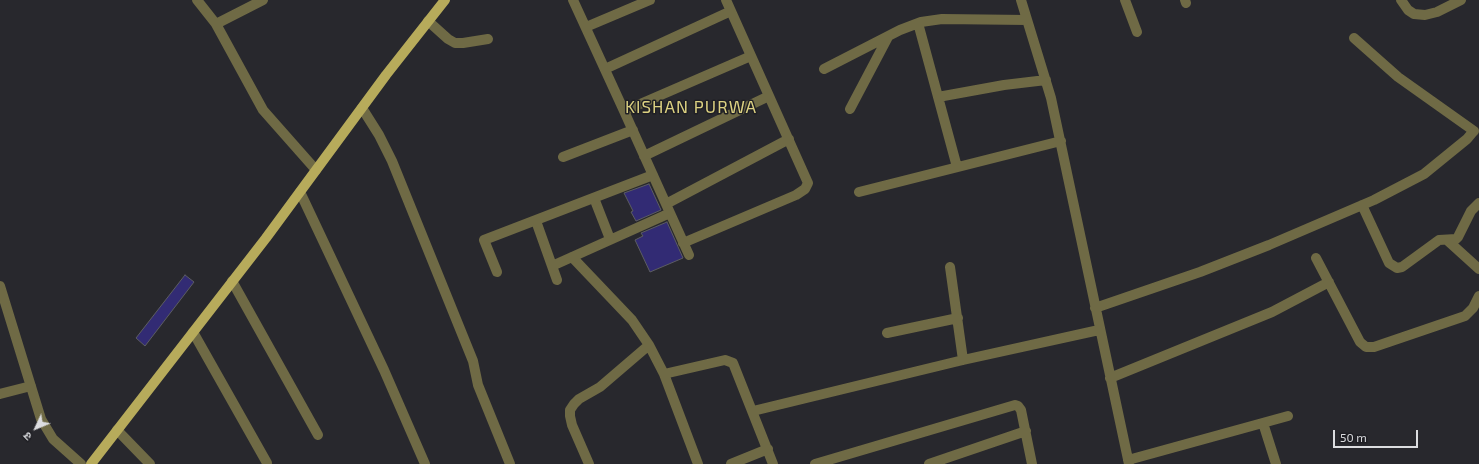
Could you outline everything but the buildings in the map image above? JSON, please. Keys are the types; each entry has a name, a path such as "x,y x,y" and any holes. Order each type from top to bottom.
{"main road":[{"path":"91,464 445,0"}],"street":[{"path":"197,0 216,24 263,110 316,170"},
{"path":"216,24 263,0"},
{"path":"573,0 689,255"},
{"path":"586,27 650,0"},
{"path":"683,243 796,195 805,189 808,182 726,0"},
{"path":"1021,0 1051,98 1128,462 1288,416"},
{"path":"1125,0 1137,32"},
{"path":"1401,0 1408,10 1414,14 1425,15 1437,12 1461,0"},
{"path":"605,69 731,11"},
{"path":"824,69 918,23 942,19 1027,20"},
{"path":"428,21 454,43 488,39"},
{"path":"918,23 957,167"},
{"path":"850,108 888,37"},
{"path":"1095,308 1200,272 1362,205 1424,174 1477,132 1398,77 1354,38"},
{"path":"624,111 751,56"},
{"path":"938,97 997,86 1046,80"},
{"path":"644,156 769,96"},
{"path":"362,108 379,134 392,161 473,361 478,385 510,464"},
{"path":"563,157 633,130"},
{"path":"552,266 610,240 789,140"},
{"path":"859,192 1060,141"},
{"path":"497,272 484,240 653,175"},
{"path":"300,192 384,370 425,464"},
{"path":"594,198 610,240"},
{"path":"1362,205 1389,263 1397,268 1402,267 1434,243 1443,239 1453,240 1458,237 1468,215 1479,203"},
{"path":"536,221 557,280"},
{"path":"1447,240 1479,269"},
{"path":"572,257 632,320 650,345 664,374 698,464"},
{"path":"1316,258 1360,342 1370,347 1465,316 1473,308 1479,296"},
{"path":"950,267 963,360"},
{"path":"232,281 318,435"},
{"path":"1110,378 1272,312 1329,282"},
{"path":"0,286 41,419 53,439 81,464"},
{"path":"887,333 958,318"},
{"path":"753,411 963,360 1099,330"},
{"path":"193,332 267,463"},
{"path":"589,464 572,425 570,410 574,404 604,384 650,345"},
{"path":"664,374 725,360 730,361 735,367 773,464"},
{"path":"0,394 31,386"},
{"path":"815,464 1015,405 1021,410 1032,464"},
{"path":"1263,423 1276,464"},
{"path":"118,430 150,464"},
{"path":"929,464 1026,431"},
{"path":"731,464 768,449"}],"district":[{"name":"KISHAN PURWA","path":"691,107"}]}
